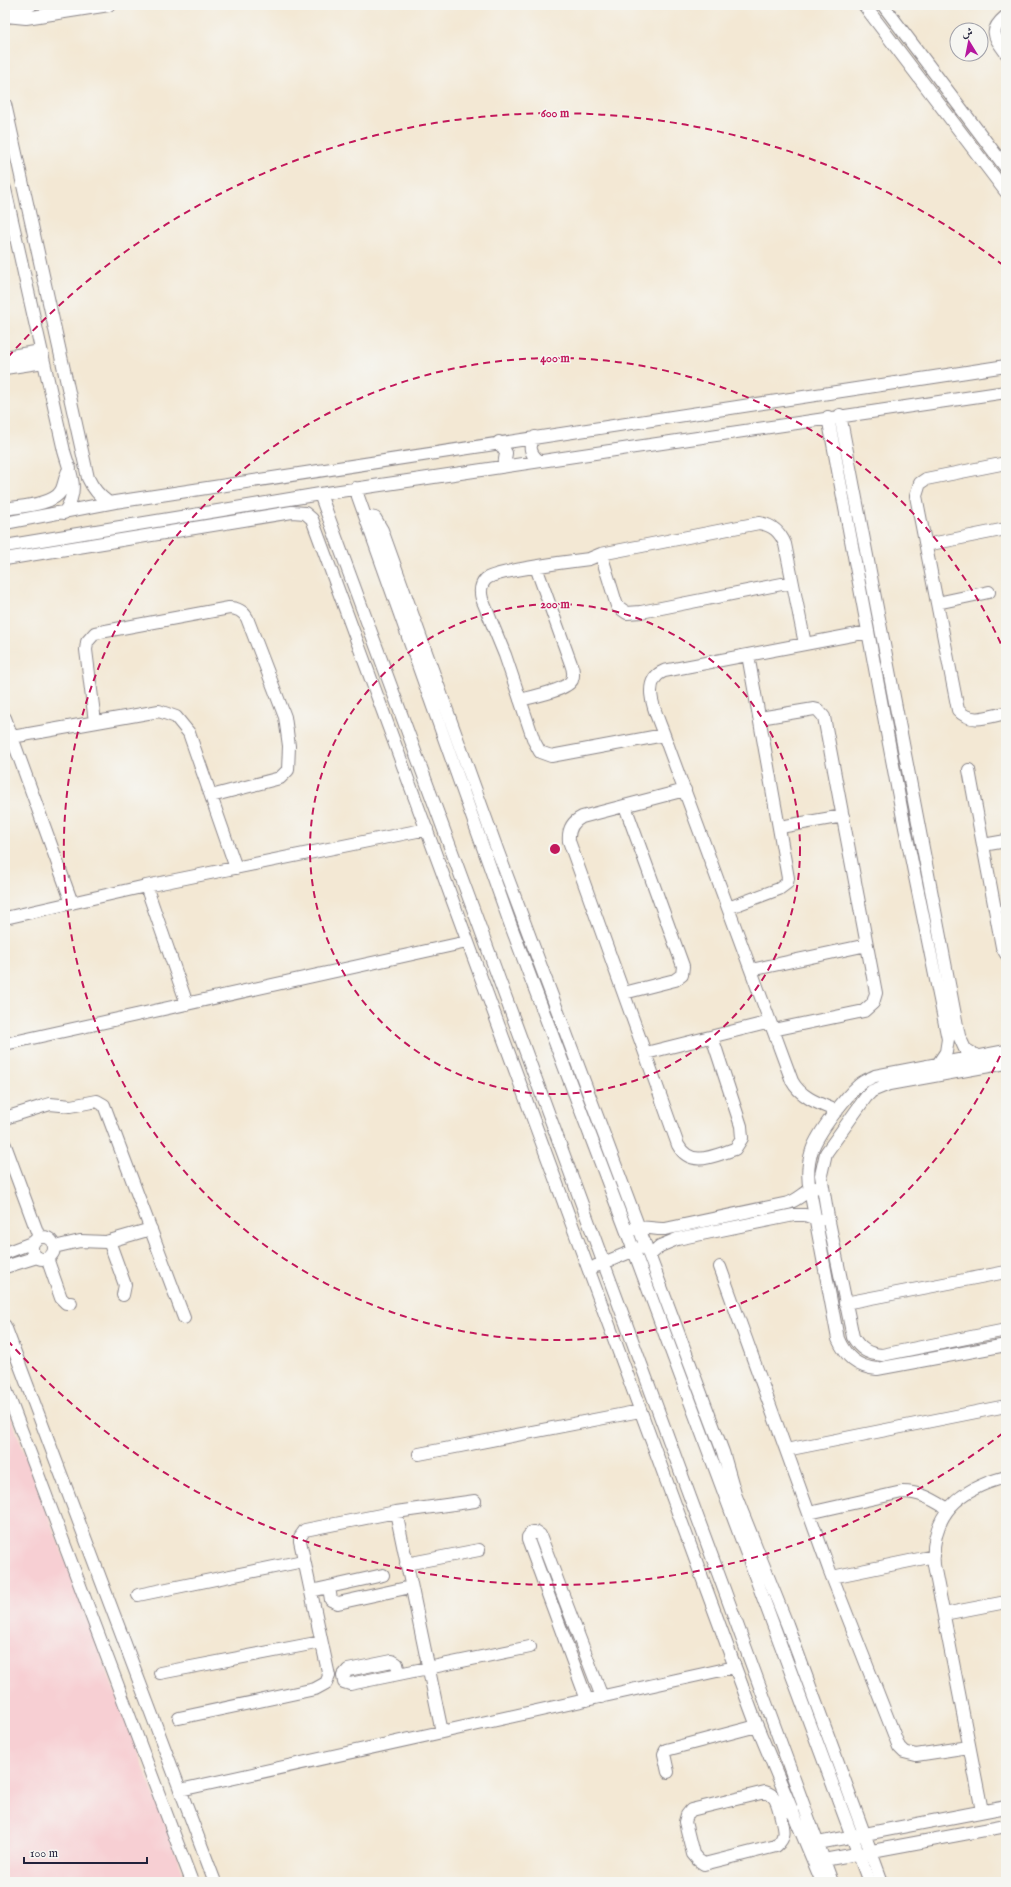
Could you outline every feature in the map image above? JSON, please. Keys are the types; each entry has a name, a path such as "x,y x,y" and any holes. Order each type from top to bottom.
{"street":[{"path":"5,17 28,5"},
{"path":"5,17 26,18 109,5"},
{"path":"864,5 1006,192"},
{"path":"884,5 1006,168"},
{"path":"1006,16 996,25 994,31 996,38 1006,53"},
{"path":"5,104 8,127 88,478 93,488 109,503"},
{"path":"5,189 64,451 74,485 73,495 64,513"},
{"path":"5,357 42,356"},
{"path":"5,368 42,356"},
{"path":"5,522 64,513 109,503 499,442 1006,366"},
{"path":"5,546 355,488 840,415 1006,392"},
{"path":"840,415 959,1036 965,1049 977,1056"},
{"path":"828,417 868,632 948,1039 946,1052 938,1064"},
{"path":"534,437 530,449 538,460"},
{"path":"499,442 506,453 504,466"},
{"path":"1006,463 926,479 920,483 916,496 958,710 963,716 976,719 1006,713"},
{"path":"69,468 78,468 85,464"},
{"path":"5,509 46,502 54,499 62,489 69,468"},
{"path":"355,488 511,926 627,1231 869,1882"},
{"path":"320,494 832,1882"},
{"path":"5,559 292,512 305,513 314,523 467,942 757,1726 822,1882"},
{"path":"365,516 375,518 382,530 498,852 640,1226 723,1452 737,1501 790,1631 882,1882"},
{"path":"314,523 329,518"},
{"path":"664,735 551,756 545,755 537,748 480,592 482,584 487,578 494,575 589,558 601,554 760,523 775,529 782,536 785,544 805,644"},
{"path":"926,545 1006,529"},
{"path":"601,554 618,606 627,613 648,611 792,582"},
{"path":"520,700 564,687 572,680 573,675 571,664 536,567"},
{"path":"937,603 989,592"},
{"path":"96,722 86,650 89,638 95,633 229,608 243,612 247,618 285,717 289,746 288,770 280,778 211,796"},
{"path":"837,1111 804,1096 795,1087 771,1026 651,696 652,683 659,673 868,632"},
{"path":"728,908 779,889 786,883 788,872 748,655"},
{"path":"646,1053 712,1037 859,1012 869,1007 873,1003 876,993 827,727 822,713 818,710 810,709 760,718"},
{"path":"12,737 159,710 176,717 189,733 236,868"},
{"path":"5,718 72,903"},
{"path":"969,770 1002,946 1006,954"},
{"path":"685,790 578,819 571,825 568,841 646,1053 678,1145 686,1155 698,1160 735,1149 742,1138 741,1126 712,1037"},
{"path":"624,993 675,980 682,975 683,966 625,806"},
{"path":"780,827 843,816"},
{"path":"5,918 146,886 427,829"},
{"path":"983,845 1006,841"},
{"path":"146,886 187,1004"},
{"path":"5,1044 467,942"},
{"path":"751,970 867,945"},
{"path":"1006,1051 875,1076 868,1079 854,1090 819,1136 812,1152 808,1173 815,1220 838,1339 842,1349 849,1358 858,1364 877,1369 1006,1345"},
{"path":"1006,1063 888,1084 872,1091 863,1100 826,1153 821,1175 828,1217 853,1337 858,1345 865,1351 882,1355 1006,1330"},
{"path":"5,1118 50,1104 70,1106 97,1101 102,1103 105,1107 184,1318"},
{"path":"5,1145 36,1240 32,1248 42,1258 61,1298 66,1303 71,1303"},
{"path":"627,1231 640,1226 656,1230 665,1229 788,1203 797,1200 810,1190 818,1189 823,1191"},
{"path":"588,1270 634,1251 648,1250 677,1238 794,1215 805,1215 815,1220 822,1220 828,1217"},
{"path":"54,1247 80,1241 109,1241 151,1230"},
{"path":"5,1253 36,1240 49,1238 54,1247 52,1254 5,1267"},
{"path":"109,1241 125,1285 123,1295"},
{"path":"720,1267 832,1577 899,1747 904,1752 916,1755 969,1747"},
{"path":"846,1303 1006,1272"},
{"path":"5,1326 120,1634 215,1882"},
{"path":"963,1339 966,1352"},
{"path":"5,1387 192,1882"},
{"path":"786,1450 1006,1406"},
{"path":"420,1454 640,1411"},
{"path":"982,1811 934,1556 937,1531 948,1509 971,1489 981,1484 1006,1477"},
{"path":"809,1513 902,1492 918,1493 931,1498 948,1509"},
{"path":"178,1718 321,1686 326,1683 329,1676 303,1561 300,1541 300,1536 305,1530 396,1512 475,1501"},
{"path":"396,1512 442,1732"},
{"path":"587,1700 528,1540 532,1532 540,1535 602,1696"},
{"path":"406,1564 479,1550"},
{"path":"832,1577 934,1556"},
{"path":"138,1595 303,1561"},
{"path":"310,1591 380,1576 381,1593"},
{"path":"329,1587 331,1600 338,1603 411,1587"},
{"path":"944,1614 1006,1604"},
{"path":"562,1632 576,1627"},
{"path":"101,1641 110,1641 120,1634"},
{"path":"160,1673 321,1642"},
{"path":"399,1673 530,1647"},
{"path":"107,1658 118,1651 127,1652"},
{"path":"180,1790 735,1667"},
{"path":"668,1772 664,1754 666,1750 757,1726"},
{"path":"765,1792 771,1794 775,1798 780,1813 784,1835 782,1841 776,1846 704,1864 693,1854 685,1822 687,1815 691,1810 765,1792"},
{"path":"818,1843 1006,1807"},
{"path":"780,1813 793,1810"},
{"path":"824,1860 1006,1826"},
{"path":"887,1830 890,1848"}],"shaded area":[{"path":"5,1401 187,1882 5,1882"}]}
